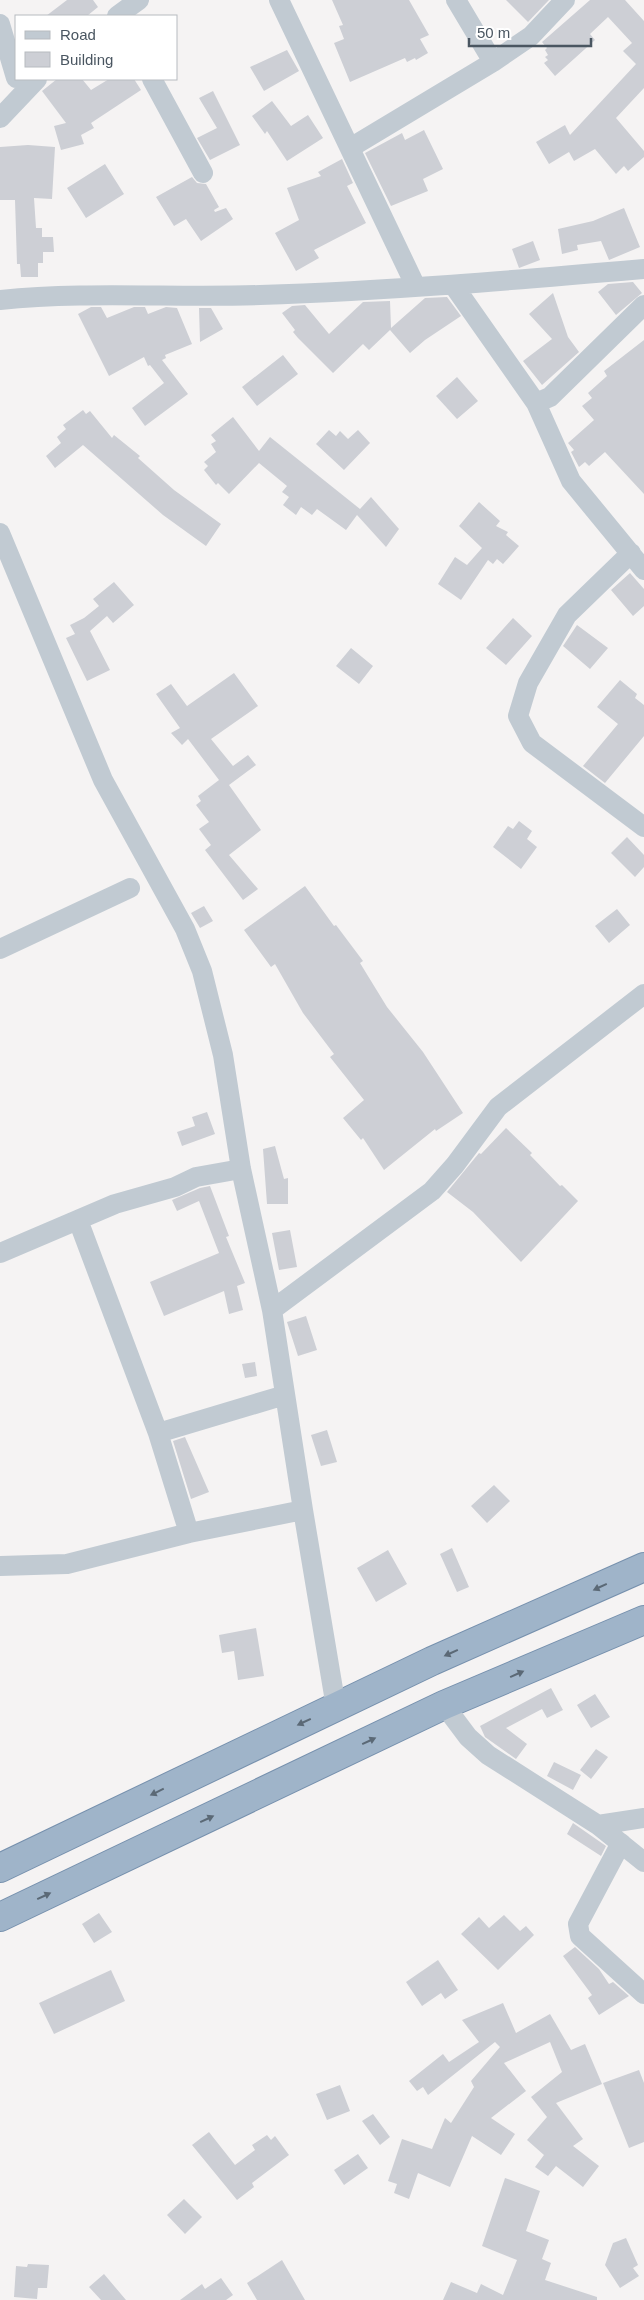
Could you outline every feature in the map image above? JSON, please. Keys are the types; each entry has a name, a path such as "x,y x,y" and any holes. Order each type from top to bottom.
{"highway":[{"path":"0,1868 432,1661 644,1567"},
{"path":"0,1917 444,1705 609,1633 644,1620"}],"street":[{"path":"119,15 139,0"},
{"path":"279,0 416,287"},
{"path":"456,0 493,62"},
{"path":"350,148 493,62 531,36 564,0"},
{"path":"0,24 15,74"},
{"path":"0,118 18,84 33,80"},
{"path":"153,80 203,173"},
{"path":"0,300 45,295 259,295 454,286 644,269"},
{"path":"454,286 536,404 571,481 644,570"},
{"path":"536,404 550,397 644,304"},
{"path":"0,532 103,780 186,930 202,971 223,1055 241,1169 272,1310 302,1510 336,1707"},
{"path":"631,553 567,615 528,683 518,716 532,743 644,827"},
{"path":"0,949 130,888"},
{"path":"272,1310 432,1192 455,1165 498,1107 644,994"},
{"path":"0,1253 115,1204 175,1186 196,1177 241,1169"},
{"path":"78,1220 158,1433 189,1533"},
{"path":"158,1433 285,1396"},
{"path":"0,1566 67,1564 189,1533 302,1510"},
{"path":"444,1705 468,1738 488,1755 598,1825 644,1862"},
{"path":"598,1825 644,1818"},
{"path":"621,1843 578,1924 578,1930 580,1936 644,1994"}],"building":[{"path":"67,0 93,0 98,7 88,15 47,15"},
{"path":"332,0 409,0 429,35 420,39 428,53 416,60 415,58 407,62 405,58 350,82 334,43 344,39 339,26 343,25"},
{"path":"506,0 549,0 528,22"},
{"path":"590,0 625,0 644,21 644,88 616,118 644,151 644,157 628,171 624,166 616,174 595,149 574,161 569,152 549,164 536,142 565,125 570,135 636,64 623,51 632,43 608,17 590,34 595,40 555,76 544,63 548,60 545,57 548,55 545,50 547,48 542,42"},
{"path":"287,50 299,71 264,91 250,67"},
{"path":"56,80 83,80 91,90 107,80 135,80 141,90 91,123 94,128 81,135 84,144 61,150 54,126 66,123 42,91"},
{"path":"213,91 240,145 210,160 197,138 217,128 199,98"},
{"path":"272,101 291,126 308,115 323,138 287,161 267,131 265,134 252,116"},
{"path":"424,130 443,169 423,179 428,191 391,206 365,153 402,133 405,140"},
{"path":"28,145 55,147 52,199 34,198 36,228 42,228 42,237 53,237 54,252 43,252 43,263 38,263 38,277 21,277 20,264 17,264 15,200 0,200 0,147"},
{"path":"342,159 353,183 347,186 366,223 314,250 319,258 296,271 275,233 299,220 287,188 321,176 318,172"},
{"path":"105,164 124,194 86,218 67,188"},
{"path":"192,177 197,183 206,184 219,207 214,210 215,212 226,208 233,219 201,241 186,219 174,226 156,197"},
{"path":"624,208 640,247 609,260 601,241 577,245 578,250 562,254 558,229 593,221"},
{"path":"533,241 540,260 519,268 512,249"},
{"path":"633,282 642,293 616,315 598,292 608,284"},
{"path":"553,293 568,337 579,352 542,385 523,361 552,339 529,314"},
{"path":"447,297 461,316 425,340 410,353 390,330 369,350 363,344 333,373 298,338 293,332 295,330 282,313 292,306 305,305 329,334 363,302 390,301 391,328 425,298"},
{"path":"91,307 101,307 107,318 134,307 145,307 148,314 166,307 177,308 192,344 165,355 166,358 162,360 188,394 145,426 132,408 164,383 150,365 148,366 144,357 109,376 78,314"},
{"path":"199,308 211,308 223,329 200,342"},
{"path":"644,340 644,494 605,452 589,466 585,462 579,467 571,452 574,450 568,443 594,420 582,406 592,398 588,393 607,376 604,371"},
{"path":"283,355 298,374 257,406 242,387"},
{"path":"457,377 478,401 457,419 436,396"},
{"path":"83,410 86,414 90,411 112,438 114,435 140,456 138,458 174,490 221,524 206,546 163,515 83,445 55,468 46,456 61,443 57,437 66,429 63,425"},
{"path":"233,417 259,451 270,437 360,509 371,497 399,529 386,547 357,515 346,530 317,509 312,515 301,507 296,515 283,505 289,497 282,492 287,486 259,463 229,494 218,483 216,485 204,470 208,466 204,462 216,452 211,444 216,441 211,435"},
{"path":"329,430 336,436 340,431 348,439 358,430 370,443 344,470 316,444"},
{"path":"479,502 500,521 496,526 508,532 506,535 519,546 503,564 497,559 493,564 488,560 461,600 438,584 455,557 467,565 482,548 459,526"},
{"path":"630,573 644,589 644,606 633,616 611,590"},
{"path":"114,582 134,605 113,623 107,616 90,631 110,670 87,681 66,638 75,634 70,625 84,618 99,606 93,599"},
{"path":"513,618 532,636 506,665 486,648"},
{"path":"577,625 608,648 590,669 563,646"},
{"path":"351,648 373,666 359,684 336,666"},
{"path":"234,673 258,706 211,739 233,766 248,755 256,765 229,785 261,830 229,855 258,889 243,900 205,850 211,845 199,829 209,822 196,805 201,801 198,796 219,780 188,739 182,745 171,733 180,728 156,694 171,684 187,706"},
{"path":"620,680 637,694 635,698 644,705 644,736 605,783 583,766 618,724 597,707"},
{"path":"519,821 532,831 527,839 537,847 521,869 493,847 508,826 513,829"},
{"path":"627,837 644,855 644,867 635,877 611,853"},
{"path":"305,886 334,926 336,925 363,961 360,963 387,1007 423,1052 463,1113 436,1131 435,1129 384,1170 363,1138 361,1140 343,1118 364,1100 330,1057 334,1054 303,1013 275,964 271,967 244,930"},
{"path":"204,906 213,921 200,928 191,913"},
{"path":"617,909 630,925 609,943 595,926"},
{"path":"207,1112 215,1134 182,1146 177,1132 195,1126 192,1117"},
{"path":"506,1128 532,1153 530,1155 560,1186 562,1185 578,1201 521,1262 473,1212 447,1192 479,1153 481,1154"},
{"path":"275,1146 284,1179 288,1178 288,1204 267,1204 263,1149"},
{"path":"210,1186 229,1236 226,1237 245,1283 237,1286 243,1310 229,1314 224,1291 164,1316 150,1282 219,1253 199,1201 177,1211 172,1200 200,1188"},
{"path":"290,1230 297,1267 279,1270 272,1233"},
{"path":"306,1316 317,1350 298,1356 287,1322"},
{"path":"255,1362 257,1376 245,1378 242,1364"},
{"path":"327,1430 337,1462 321,1466 311,1435"},
{"path":"185,1437 209,1492 191,1499 173,1441"},
{"path":"494,1485 510,1501 487,1523 471,1506"},
{"path":"452,1548 469,1587 457,1592 440,1554"},
{"path":"388,1550 407,1584 376,1602 357,1568"},
{"path":"256,1628 264,1676 238,1680 234,1651 222,1653 219,1635"},
{"path":"551,1688 563,1710 547,1718 542,1709 506,1728 527,1744 516,1759 485,1737 480,1726"},
{"path":"595,1694 610,1717 591,1728 577,1705"},
{"path":"596,1749 608,1757 591,1779 580,1770"},
{"path":"554,1762 581,1775 573,1790 547,1776"},
{"path":"573,1823 606,1846 601,1856 567,1834"},
{"path":"99,1913 112,1932 94,1943 82,1924"},
{"path":"504,1915 520,1931 526,1926 534,1935 498,1970 461,1934 479,1917 489,1928"},
{"path":"575,1947 599,1969 609,1984 613,1982 629,1996 599,2015 588,1998 592,1995 563,1956"},
{"path":"438,1960 458,1990 445,1999 441,1993 422,2006 406,1982"},
{"path":"111,1970 125,2001 54,2034 39,2003"},
{"path":"503,2003 516,2033 550,2014 571,2050 585,2044 602,2084 556,2103 583,2139 573,2146 599,2166 583,2187 556,2166 548,2176 535,2167 544,2155 527,2140 547,2117 531,2097 562,2072 550,2042 504,2063 526,2091 491,2118 515,2134 501,2155 472,2136 450,2187 418,2173 409,2199 394,2193 397,2184 388,2181 402,2139 432,2149 445,2118 451,2123 474,2087 471,2081 500,2047 495,2042 428,2095 423,2087 417,2091 409,2081 443,2054 449,2062 479,2042 462,2020"},
{"path":"639,2070 644,2083 644,2142 629,2148 603,2083"},
{"path":"340,2085 350,2111 327,2120 316,2094"},
{"path":"373,2114 390,2137 380,2145 362,2121"},
{"path":"209,2132 235,2165 255,2150 252,2145 267,2135 271,2140 275,2136 289,2155 252,2183 254,2187 237,2200 192,2145"},
{"path":"358,2154 368,2168 344,2185 334,2170"},
{"path":"505,2178 540,2191 526,2231 549,2240 542,2259 551,2263 545,2280 597,2297 597,2300 443,2300 451,2282 477,2293 481,2284 503,2295 517,2260 482,2246"},
{"path":"184,2199 202,2217 185,2234 167,2215"},
{"path":"626,2238 638,2265 633,2268 639,2276 620,2288 605,2265 613,2243"},
{"path":"282,2260 305,2300 257,2300 247,2283"},
{"path":"28,2264 49,2265 47,2288 38,2288 37,2299 14,2297 16,2266 27,2267"},
{"path":"104,2274 126,2300 101,2300 89,2287"},
{"path":"221,2278 233,2295 226,2300 180,2300 202,2284 205,2289"}]}
